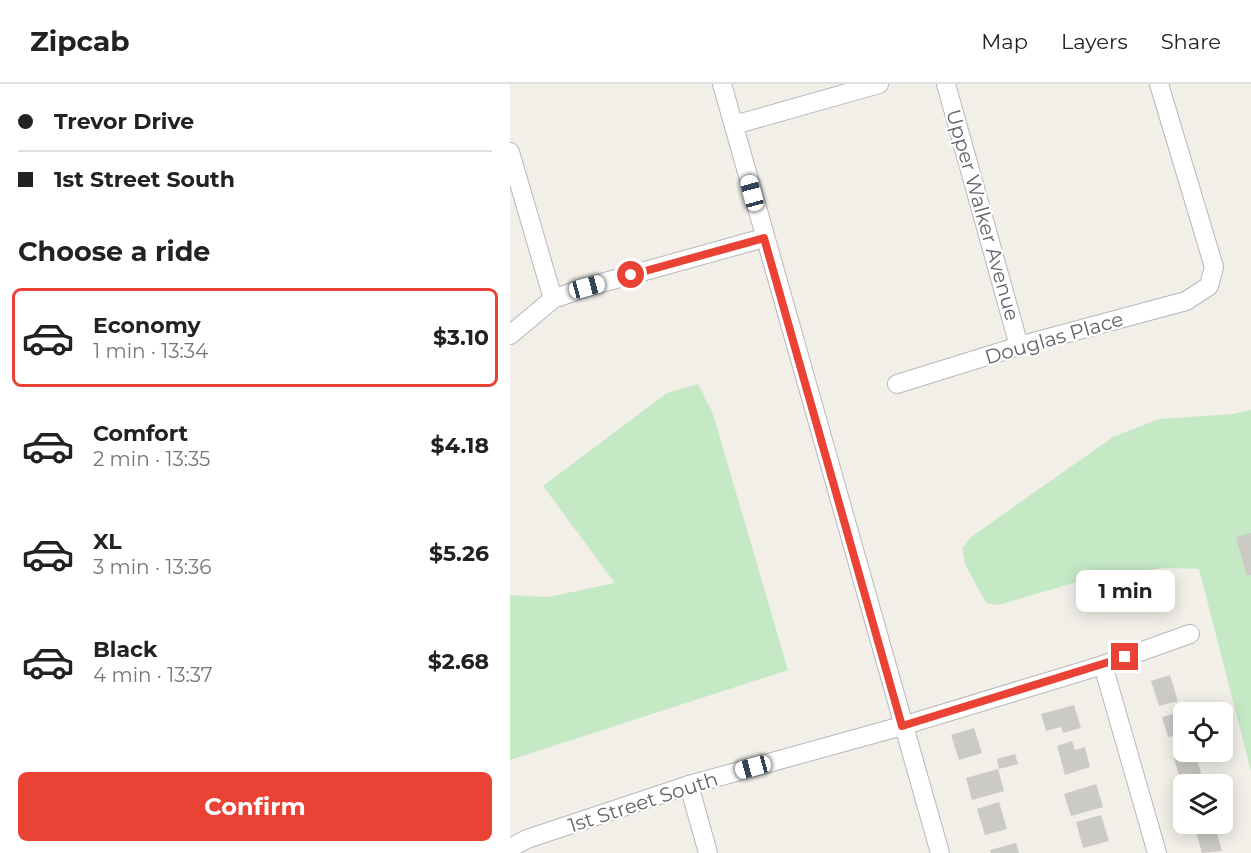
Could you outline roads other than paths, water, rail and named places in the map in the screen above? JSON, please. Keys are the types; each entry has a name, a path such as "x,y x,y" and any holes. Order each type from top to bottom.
{"street":[{"path":"722,84 902,726 940,853"},
{"path":"734,125 879,84"},
{"name":"Upper Walker Avenue","path":"946,84 1019,346"},
{"name":"Douglas Place","path":"897,384 1019,346 1186,301 1209,286 1214,267 1159,84"},
{"path":"510,152 553,299"},
{"path":"510,335 553,299 587,287 764,238"},
{"name":"1st Street South","path":"510,848 527,839 689,785 902,726 1103,665 1190,634"},
{"path":"1103,665 1157,853"},
{"path":"689,785 708,853"}]}
